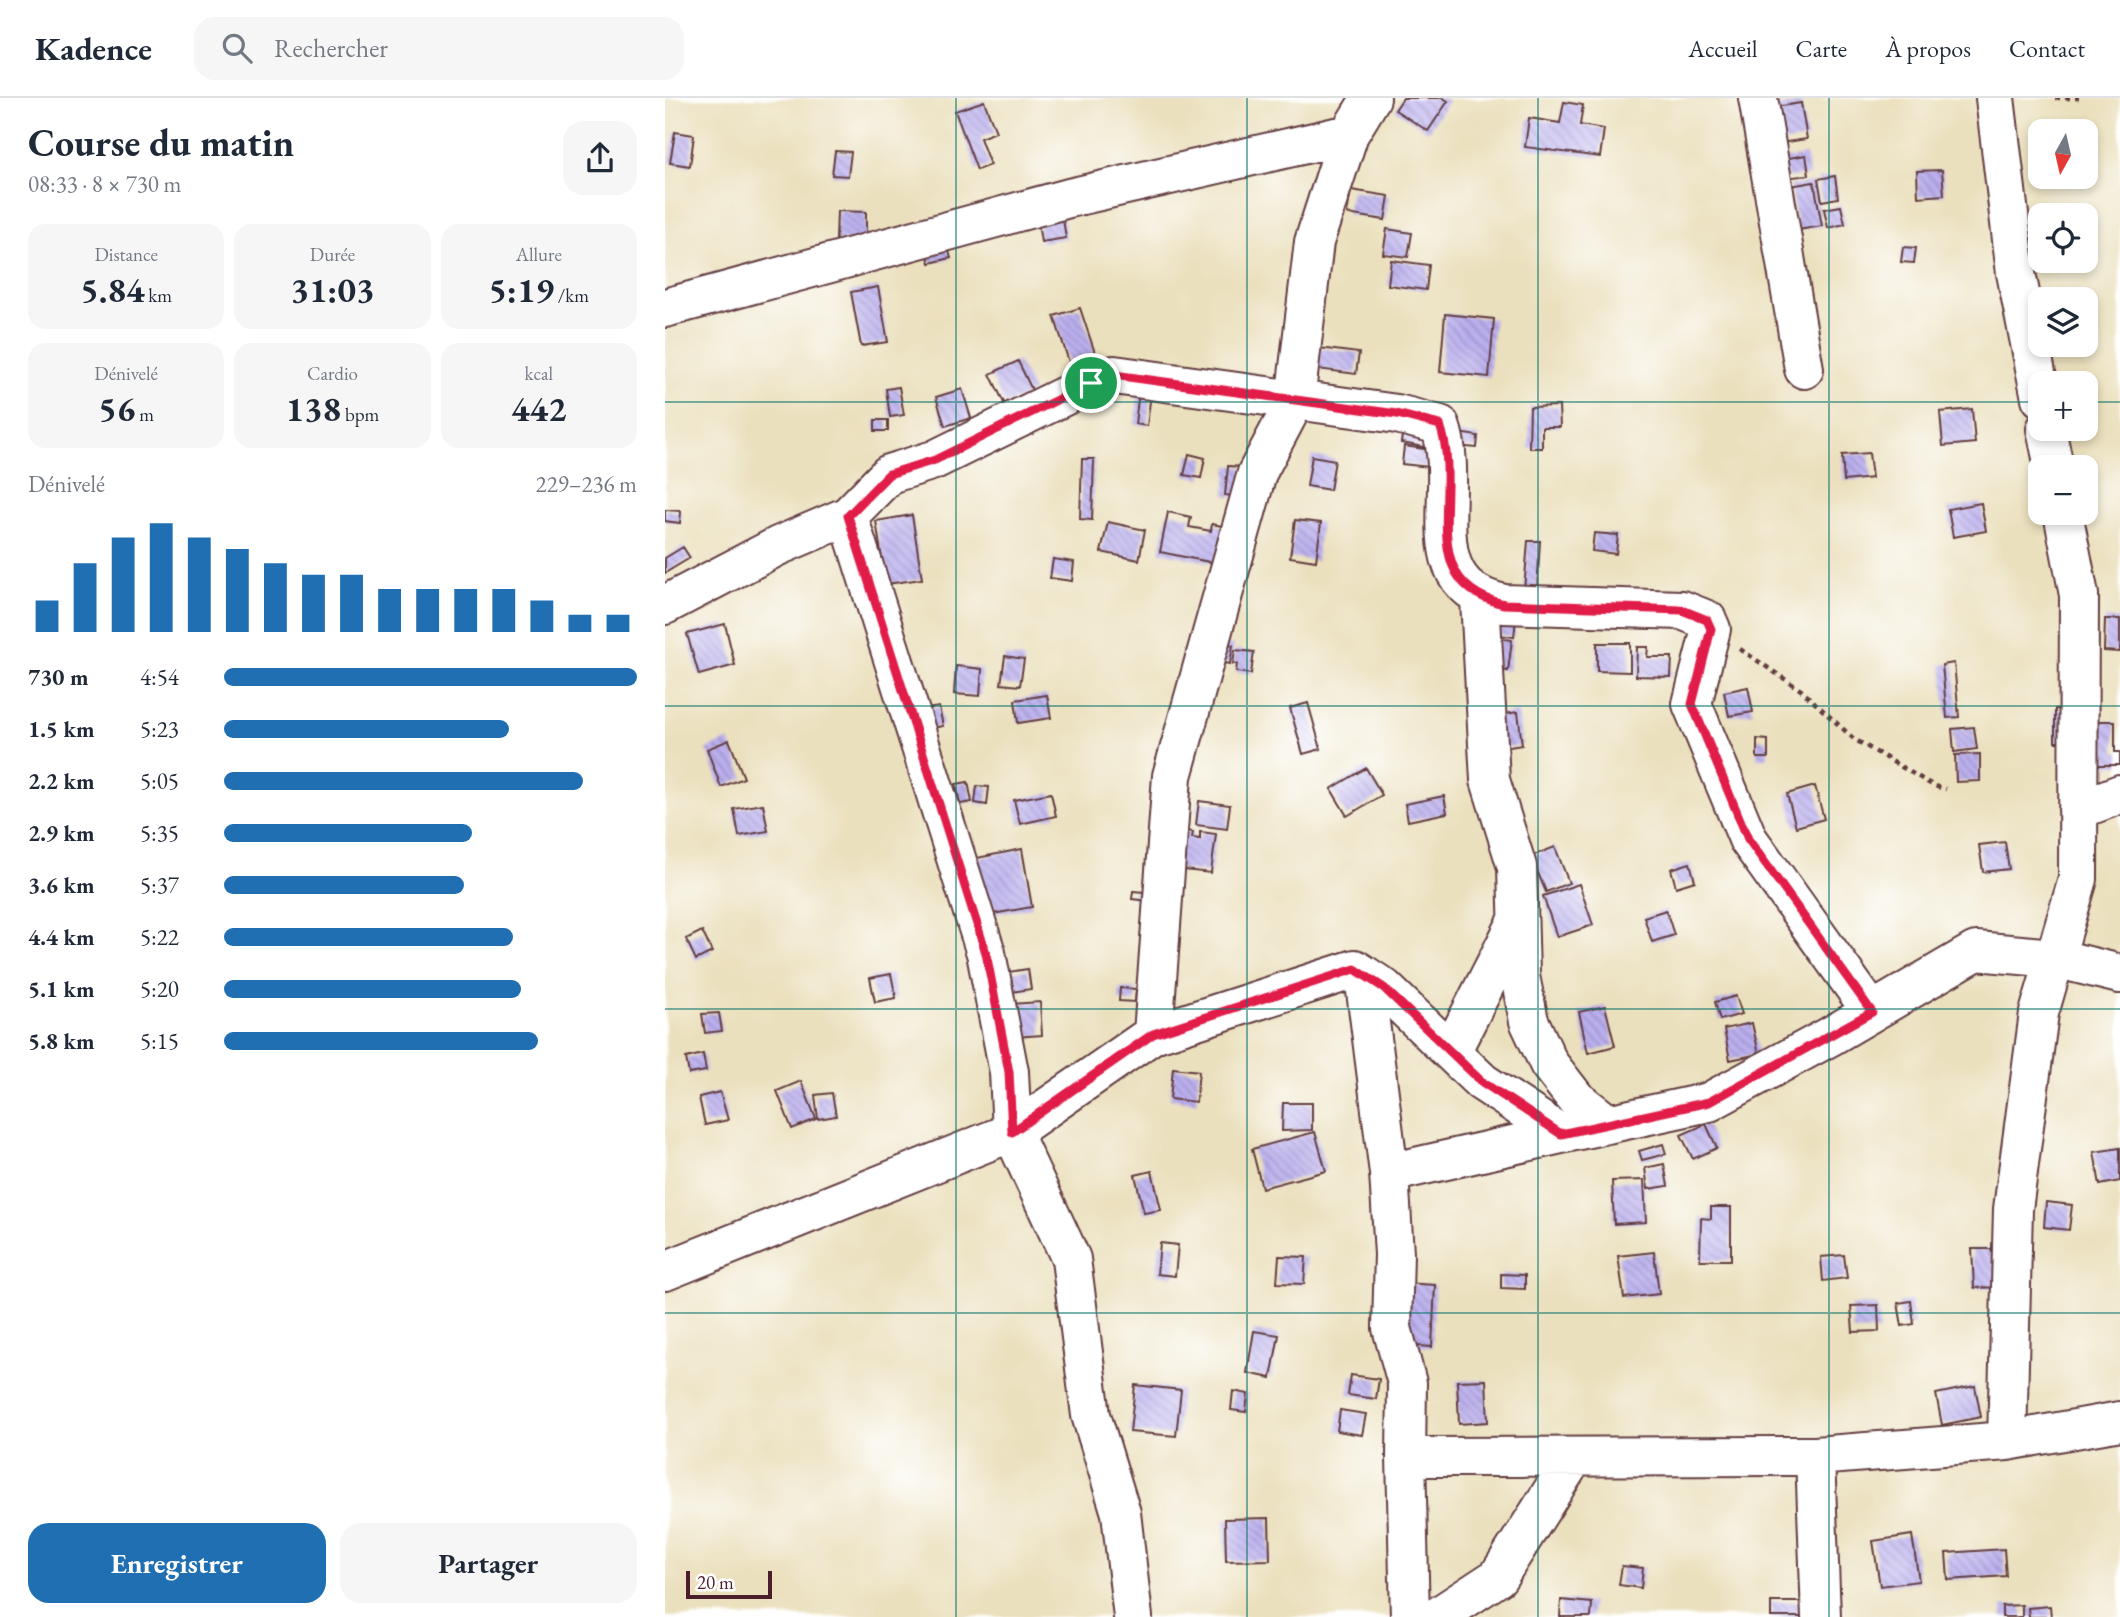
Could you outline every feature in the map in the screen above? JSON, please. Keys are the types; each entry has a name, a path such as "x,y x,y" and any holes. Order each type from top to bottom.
{"street":[{"path":"1153,1034 1173,775 1257,473 1295,401 1314,242 1349,134 1371,98"},
{"path":"1758,98 1804,369"},
{"path":"1995,98 2016,273 2036,371"},
{"path":"665,309 1069,198 1349,134"},
{"path":"665,606 778,546 848,516 889,474 935,460 1091,383 1114,375 1133,375 1397,414 1440,425 1448,461 1447,555 1463,585 1480,599 1504,604 1682,610 1707,620 1711,629 1692,704 1748,839 1872,1012"},
{"path":"848,516 986,953 1009,1072 1012,1132 1071,1259 1091,1415 1121,1513 1133,1617"},
{"path":"2007,1441 2013,1209 2039,1013 2078,879 2079,595 2065,525"},
{"path":"1480,599 1490,780 1517,867 1520,976 1529,1021 1549,1064 1576,1099 1608,1124"},
{"path":"2078,810 2120,794"},
{"path":"1451,1052 1520,916"},
{"path":"1389,1172 1709,1102 1976,951 2055,958 2120,974"},
{"path":"665,1271 1012,1132 1153,1034 1355,969 1384,988 1482,1082 1561,1134"},
{"path":"1364,975 1389,1172 1394,1254 1392,1328 1407,1383 1410,1617"},
{"path":"1406,1457 1815,1456 2007,1441 2120,1421"},
{"path":"1815,1456 1821,1617"},
{"path":"1437,1617 1499,1577 1574,1457"}],"path":[{"path":"2055,98 2080,98"},
{"path":"1711,629 1801,690 1854,739 1934,786 1946,789"}],"building":[{"path":"1403,98 1443,98 1448,101 1428,131 1395,110"},
{"path":"984,101 996,132 980,138 990,165 977,170 955,111"},
{"path":"1564,102 1583,105 1580,125 1604,129 1600,157 1525,147 1529,118 1560,123"},
{"path":"1801,103 1807,139 1780,143 1775,107"},
{"path":"675,132 694,135 690,166 670,163"},
{"path":"835,151 851,152 848,176 832,175"},
{"path":"1806,155 1809,175 1786,178 1783,159"},
{"path":"1942,170 1944,195 1918,197 1917,171"},
{"path":"1835,176 1838,198 1822,201 1818,179"},
{"path":"1814,182 1822,226 1798,230 1790,186"},
{"path":"1351,190 1389,196 1385,220 1347,214"},
{"path":"1841,206 1845,224 1828,228 1824,209"},
{"path":"837,211 866,212 866,241 836,241"},
{"path":"1062,213 1066,238 1041,242 1037,217"},
{"path":"1387,229 1412,233 1408,257 1383,254"},
{"path":"947,245 951,258 930,263 926,250"},
{"path":"1903,247 1916,248 1914,263 1901,262"},
{"path":"1391,260 1429,265 1426,290 1388,285"},
{"path":"878,287 888,342 861,346 851,292"},
{"path":"1080,308 1096,356 1070,365 1054,316"},
{"path":"1445,314 1494,319 1489,377 1440,372"},
{"path":"1319,348 1359,353 1356,374 1317,369"},
{"path":"1018,361 1033,392 1005,405 990,374"},
{"path":"899,387 904,415 890,417 886,389"},
{"path":"962,389 971,418 945,426 936,397"},
{"path":"1139,391 1151,393 1147,426 1135,424"},
{"path":"1559,406 1560,427 1542,427 1542,448 1529,448 1530,407"},
{"path":"1972,409 1975,443 1943,446 1940,412"},
{"path":"875,420 888,420 888,431 875,431"},
{"path":"1404,421 1434,426 1430,448 1401,443"},
{"path":"1458,433 1478,436 1477,448 1456,446"},
{"path":"1404,446 1431,450 1429,467 1402,464"},
{"path":"1869,453 1872,478 1844,481 1842,455"},
{"path":"1189,454 1205,458 1201,478 1184,475"},
{"path":"1312,456 1335,460 1330,490 1307,486"},
{"path":"1082,459 1094,459 1092,520 1080,519"},
{"path":"1228,466 1243,467 1240,497 1225,495"},
{"path":"1981,503 1986,531 1953,537 1948,509"},
{"path":"665,510 681,511 680,523 665,521"},
{"path":"1168,512 1191,517 1189,527 1211,531 1212,524 1232,528 1224,565 1160,552"},
{"path":"912,515 922,579 886,584 876,521"},
{"path":"1295,520 1321,523 1316,561 1290,557"},
{"path":"1108,522 1145,530 1139,560 1101,552"},
{"path":"1594,533 1618,535 1616,554 1592,551"},
{"path":"1528,541 1540,541 1537,590 1524,590"},
{"path":"683,547 690,558 665,573 665,558"},
{"path":"1053,559 1074,562 1072,581 1050,578"},
{"path":"1502,617 1516,619 1514,637 1499,635"},
{"path":"2105,619 2120,619 2120,652 2104,651"},
{"path":"725,624 735,665 699,675 687,634"},
{"path":"1499,638 1512,640 1508,671 1495,669"},
{"path":"1597,643 1630,643 1630,672 1597,671"},
{"path":"1227,644 1233,645 1230,664 1212,661"},
{"path":"1637,647 1648,647 1647,657 1672,657 1671,677 1636,676"},
{"path":"1235,650 1254,652 1251,674 1236,672 1237,664 1233,664"},
{"path":"1005,656 1024,659 1020,686 1001,684"},
{"path":"1954,663 1959,717 1947,718 1942,665"},
{"path":"956,666 982,669 980,696 954,694"},
{"path":"1748,687 1753,712 1729,716 1724,692"},
{"path":"1047,695 1051,718 1018,723 1015,700"},
{"path":"1308,703 1321,749 1303,754 1290,708"},
{"path":"939,707 943,726 928,729 925,709"},
{"path":"2055,709 2068,709 2069,742 2055,742"},
{"path":"1518,712 1522,745 1497,749 1492,716"},
{"path":"2091,721 2115,721 2115,752 2120,752 2120,765 2092,765"},
{"path":"1974,727 1977,749 1954,752 1952,729"},
{"path":"1757,739 1768,740 1768,758 1757,758"},
{"path":"729,740 744,778 721,787 707,749"},
{"path":"1980,754 1980,781 1956,782 1955,755"},
{"path":"1366,768 1382,795 1347,816 1331,789"},
{"path":"968,782 972,802 960,804 956,784"},
{"path":"977,786 989,787 987,805 975,803"},
{"path":"1815,786 1824,819 1796,827 1787,794"},
{"path":"1051,793 1056,816 1020,824 1014,800"},
{"path":"1444,796 1447,813 1408,821 1405,804"},
{"path":"1199,801 1230,805 1227,829 1196,825"},
{"path":"763,804 768,831 739,836 734,809"},
{"path":"1180,830 1193,832 1192,838 1200,839 1200,832 1216,834 1211,873 1175,869"},
{"path":"2005,842 2009,869 1983,872 1979,845"},
{"path":"1555,847 1569,883 1546,892 1531,856"},
{"path":"1022,849 1032,907 987,915 977,858"},
{"path":"1690,863 1695,881 1676,887 1671,869"},
{"path":"1579,884 1593,925 1557,937 1543,896"},
{"path":"1133,891 1144,892 1149,901 1132,899"},
{"path":"1666,910 1674,935 1652,942 1644,917"},
{"path":"702,931 712,952 696,960 686,939"},
{"path":"1028,969 1031,989 1005,993 1002,973"},
{"path":"891,974 896,998 875,1002 870,978"},
{"path":"1120,988 1136,989 1135,1002 1119,1001"},
{"path":"1736,996 1742,1014 1720,1020 1715,1002"},
{"path":"1040,1002 1042,1035 1014,1037 1011,1004"},
{"path":"1605,1006 1615,1046 1588,1053 1579,1012"},
{"path":"719,1013 722,1031 705,1033 702,1014"},
{"path":"1752,1023 1759,1054 1730,1060 1724,1029"},
{"path":"703,1054 706,1071 689,1074 686,1058"},
{"path":"1173,1068 1199,1071 1196,1102 1170,1099"},
{"path":"801,1081 816,1119 792,1129 777,1091"},
{"path":"720,1092 728,1120 705,1125 699,1097"},
{"path":"832,1093 836,1116 818,1119 815,1095"},
{"path":"1283,1103 1312,1103 1312,1130 1282,1131"},
{"path":"1706,1124 1717,1148 1693,1159 1681,1135"},
{"path":"1315,1132 1326,1171 1262,1188 1252,1149"},
{"path":"1663,1144 1666,1154 1642,1160 1639,1151"},
{"path":"2120,1148 2120,1181 2100,1185 2094,1152"},
{"path":"1664,1164 1668,1186 1648,1189 1645,1168"},
{"path":"1152,1171 1161,1210 1144,1213 1135,1175"},
{"path":"1644,1180 1646,1222 1614,1224 1612,1181"},
{"path":"2046,1202 2072,1205 2069,1230 2044,1227"},
{"path":"1711,1207 1731,1207 1731,1260 1700,1260 1701,1218 1711,1219"},
{"path":"1160,1243 1178,1245 1175,1276 1157,1274"},
{"path":"1972,1249 2003,1249 2004,1287 1974,1288"},
{"path":"1654,1252 1659,1294 1624,1298 1618,1256"},
{"path":"1844,1255 1847,1278 1823,1281 1821,1257"},
{"path":"1279,1256 1306,1257 1304,1284 1277,1283"},
{"path":"1501,1274 1525,1275 1525,1289 1501,1288"},
{"path":"1403,1283 1435,1285 1432,1347 1400,1345"},
{"path":"1911,1301 1914,1324 1902,1326 1898,1303"},
{"path":"1878,1305 1879,1331 1853,1332 1851,1306"},
{"path":"1254,1331 1279,1335 1271,1378 1247,1373"},
{"path":"1351,1375 1379,1379 1376,1399 1348,1395"},
{"path":"1486,1380 1488,1422 1459,1424 1457,1381"},
{"path":"1135,1385 1181,1390 1176,1436 1130,1432"},
{"path":"1975,1386 1981,1417 1942,1425 1936,1394"},
{"path":"1233,1391 1248,1394 1246,1412 1231,1410"},
{"path":"1340,1410 1366,1414 1362,1435 1337,1431"},
{"path":"1269,1518 1270,1560 1226,1561 1225,1519"},
{"path":"1912,1535 1919,1581 1880,1586 1873,1541"},
{"path":"2004,1549 2006,1576 1948,1580 1946,1553"},
{"path":"1622,1566 1643,1568 1641,1588 1619,1585"},
{"path":"1561,1600 1592,1603 1591,1617 1560,1617"},
{"path":"1771,1602 1802,1602 1801,1617 1771,1617"},
{"path":"2022,1605 2022,1617 2002,1617 2002,1606"},
{"path":"2050,1606 2051,1617 2029,1617 2028,1608"}],"route":[{"path":"1114,375 1133,375 1397,414 1440,425 1448,461 1447,555 1463,585 1480,599 1504,604 1682,610 1707,620 1711,629 1692,704 1748,839 1872,1012 1709,1102 1561,1134 1482,1082 1384,988 1355,969 1153,1034 1012,1132 1009,1072 986,953 848,516 889,474 935,460 1091,383 1114,375"}]}
